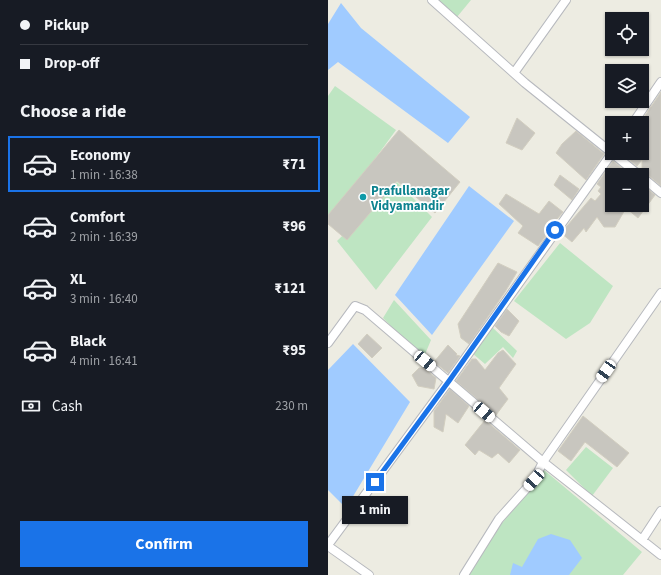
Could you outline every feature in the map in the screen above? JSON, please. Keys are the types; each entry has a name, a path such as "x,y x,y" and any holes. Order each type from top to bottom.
{"street":[{"path":"432,0 514,73 605,147"},
{"path":"514,73 566,0"},
{"path":"638,116 661,82"},
{"path":"369,575 328,546 449,381 607,160"},
{"path":"621,160 630,168"},
{"path":"649,183 661,193"},
{"path":"464,575 499,519 534,480 543,462 661,293"},
{"path":"328,343 355,306 364,310 543,462 661,555"},
{"path":"642,540 661,511"}],"green space":[{"path":"438,0 471,0 457,17"},
{"path":"335,86 396,130 328,223 328,96"},
{"path":"397,182 432,217 376,290 337,241"},
{"path":"560,243 613,286 590,323 566,339 514,301"},
{"path":"394,300 431,340 423,359 383,318"},
{"path":"492,327 517,351 513,358 503,347 485,364 472,353"},
{"path":"586,447 613,468 592,496 566,470"},
{"path":"544,470 642,552 623,575 468,575 502,523 534,486"}],"water":[{"path":"341,3 361,28 470,117 448,143 338,62 328,70 328,24"},
{"path":"469,186 514,221 432,335 395,295"},
{"path":"353,344 410,402 346,508 328,490 328,370"},
{"path":"551,534 570,540 582,558 569,575 510,575 513,563 522,567 538,539"}],"building":[{"path":"661,92 661,186 649,176 649,168 642,168 642,160 649,160 649,116 645,116"},
{"path":"517,118 535,133 522,150 506,143"},
{"name":"Prafullanagar Vidyamandir","path":"399,130 460,182 435,213 397,181 347,240 328,224 328,215"},
{"path":"576,131 604,154 586,180 556,153 562,144"},
{"path":"630,160 642,160 637,166"},
{"path":"613,161 622,168 608,168"},
{"path":"605,172 605,212 624,212 615,227 604,227 597,217 586,232 584,228 572,242 561,233 591,198 595,201 601,194 598,191 601,187 597,184"},
{"path":"560,175 579,189 572,200 554,185"},
{"path":"649,190 655,195 649,203"},
{"path":"506,194 539,214 549,201 563,212 547,231 548,233 538,246 518,233 523,226 499,204"},
{"path":"631,212 642,212 638,218"},
{"path":"498,263 517,272 469,344 461,338 458,324"},
{"path":"507,309 519,321 509,336 501,332 495,326"},
{"path":"367,334 382,348 372,358 358,344"},
{"path":"448,345 457,354 456,355 460,356 448,373 434,362"},
{"path":"503,350 516,364 499,388 508,399 496,415 456,381 472,359 476,359 485,370 498,353"},
{"path":"419,368 424,368 436,378 434,389 418,386 412,375"},
{"path":"450,389 469,406 458,423 446,414 443,432 434,427 434,411"},
{"path":"583,416 629,453 617,467 585,442 571,461 558,451"},
{"path":"485,420 520,450 509,463 498,453 492,458 479,450 475,455 465,445"}],"place":[{"name":"Prafullanagar Vidyamandir","path":"363,197"}],"route":[{"path":"375,482 449,381 555,230"}]}
